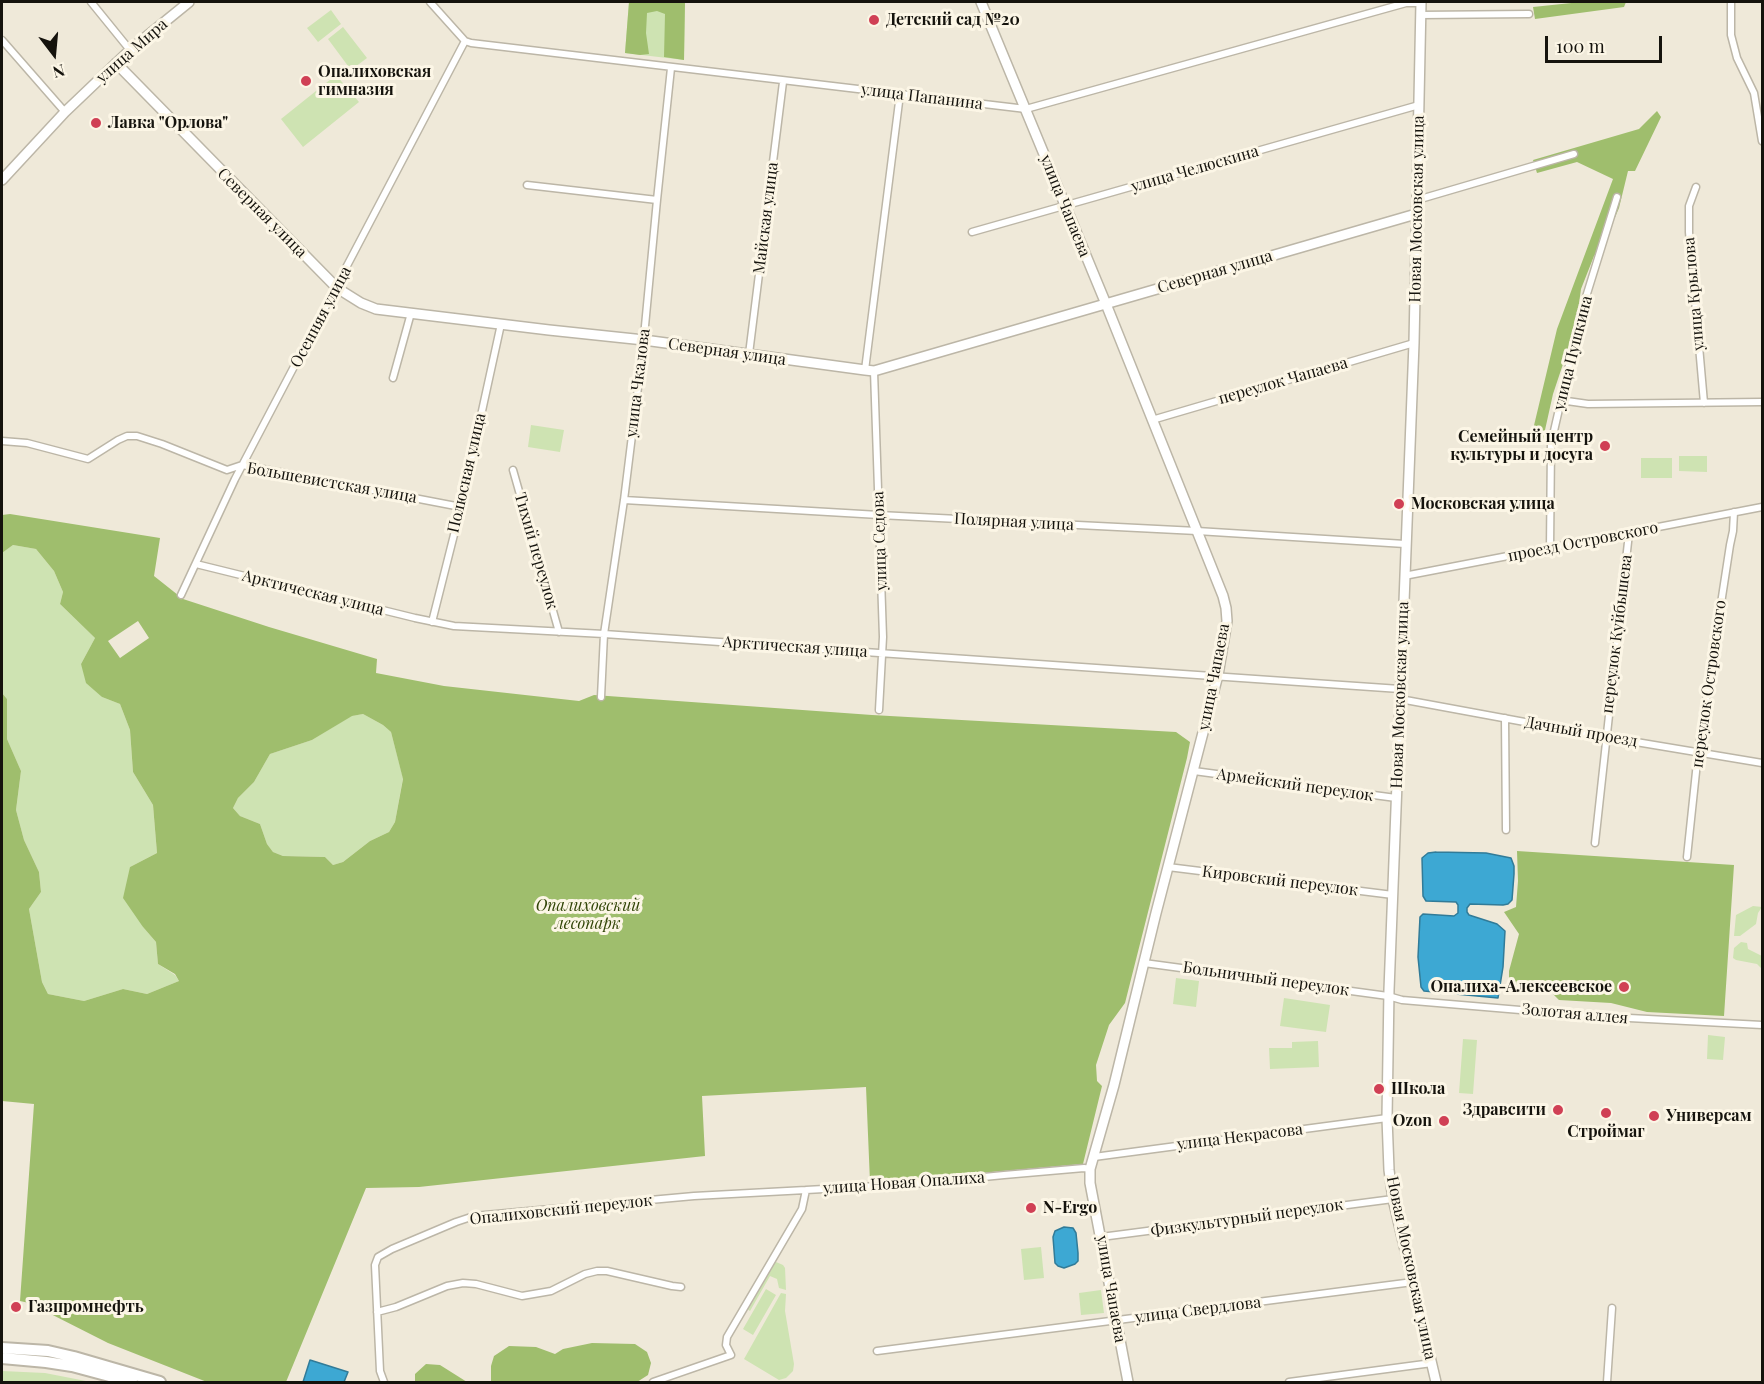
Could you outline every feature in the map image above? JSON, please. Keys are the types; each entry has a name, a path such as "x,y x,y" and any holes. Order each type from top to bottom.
{"main road":[{"path":"2,1348 48,1351 74,1356 160,1383"},
{"path":"2,1358 72,1366 132,1383"}],"street":[{"path":"91,2 130,50"},
{"name":"улица Мира","path":"2,180 65,112 116,63 189,2"},
{"path":"430,2 465,41"},
{"name":"улица Чапаева","path":"981,2 1106,304 1223,596 1226,609 1227,621 1218,675 1114,1085 1090,1169 1090,1183 1128,1383"},
{"name":"улица Папанина","path":"465,41 783,82 1026,110 1406,3 1421,2"},
{"name":"Новая Московская улица","path":"1421,2 1414,343 1388,996 1387,1118 1389,1170 1393,1199 1436,1383"},
{"path":"1731,2 1731,34 1737,58 1755,93 1762,141"},
{"path":"1420,15 1529,14"},
{"path":"2,40 65,112"},
{"name":"Осенняя улица","path":"181,595 242,465 465,41"},
{"name":"Северная улица","path":"116,63 337,288 361,303 376,309 644,340 870,371 1416,214"},
{"name":"улица Чкалова","path":"601,697 604,634 644,340 671,68"},
{"name":"Майская улица","path":"749,354 783,82"},
{"path":"1755,93 1762,94"},
{"name":"улица Седова","path":"879,710 883,637 879,515 870,371 900,94"},
{"name":"улица Челюскина","path":"972,232 1419,105"},
{"path":"1417,200 1574,154"},
{"path":"527,185 657,200"},
{"name":"улица Крылова","path":"1696,187 1689,206 1689,232 1704,403"},
{"name":"улица Пушкина","path":"1550,549 1551,444 1581,313 1617,196"},
{"path":"393,378 411,313"},
{"name":"Полюсная улица","path":"432,622 461,507 501,324"},
{"name":"переулок Чапаева","path":"1152,420 1414,343"},
{"path":"1560,400 1588,404 1762,402"},
{"name":"Большевистская улица","path":"2,441 27,443 87,459 93,458 118,440 127,436 136,436 227,470 242,465 461,507"},
{"name":"Тихий переулок","path":"513,470 560,632"},
{"name":"Полярная улица","path":"624,500 1405,544"},
{"name":"проезд Островского","path":"1404,576 1762,507"},
{"name":"переулок Островского","path":"1687,857 1698,753 1733,531 1734,512"},
{"name":"переулок Куйбышева","path":"1595,843 1629,533"},
{"name":"Арктическая улица","path":"196,564 432,622 477,628 604,634 1218,675 1400,694"},
{"name":"Дачный проезд","path":"1400,694 1505,718 1606,737 1762,762"},
{"path":"1505,718 1506,830"},
{"name":"Армейский переулок","path":"1194,771 1396,798"},
{"name":"Кировский переулок","path":"1168,867 1393,895"},
{"name":"Больничный переулок","path":"1144,963 1388,996"},
{"name":"Золотая аллея","path":"1388,996 1402,1000 1591,1017 1762,1025"},
{"name":"улица Некрасова","path":"1094,1157 1387,1118"},
{"name":"улица Новая Опалиха","path":"653,1383 731,1355 726,1345 727,1337 802,1209 806,1190 913,1184 1090,1169"},
{"name":"Опалиховский переулок","path":"384,1383 380,1371 375,1265 378,1257 392,1249 474,1216 694,1196 806,1190"},
{"name":"Физкультурный переулок","path":"1101,1237 1393,1199"},
{"path":"377,1312 396,1307 447,1286 463,1283 476,1284 522,1296 551,1291 585,1274 607,1270 681,1287"},
{"name":"улица Свердлова","path":"877,1351 1413,1282"},
{"path":"1607,1383 1612,1308"},
{"path":"1289,1383 1432,1363"}],"green space":[{"path":"629,2 685,2 684,60 625,53"},
{"path":"629,2 685,2 684,60 664,57 665,14 657,11 647,13 646,33 649,54 625,53"},
{"path":"1581,2 1626,2 1624,7 1535,19 1533,7"},
{"path":"331,10 341,24 318,42 307,28"},
{"path":"343,27 367,58 351,70 328,39"},
{"path":"336,75 359,102 303,147 281,119"},
{"path":"1657,111 1661,117 1635,171 1628,171 1619,208 1604,243 1594,256 1581,289 1576,325 1553,394 1543,439 1531,438 1557,329 1613,179 1577,162 1537,173 1533,160 1639,129"},
{"path":"531,425 564,430 560,452 528,447"},
{"path":"1679,456 1707,456 1707,472 1679,471"},
{"path":"1641,458 1672,458 1672,478 1641,478"},
{"name":"Опалиховский лесопарк","path":"10,514 160,538 154,576 183,599 377,659 376,673 444,686 579,701 594,695 872,715 1176,732 1190,742 1187,758 1125,1003 1109,1025 1096,1065 1097,1081 1102,1086 1083,1164 870,1182 866,1087 702,1096 705,1156 419,1187 366,1188 286,1382 207,1382 108,1343 29,1303 20,1301 34,1104 2,1101 2,693 7,699 7,739 21,771 16,810 24,840 39,872 41,892 29,909 42,982 48,994 84,1001 123,989 147,994 179,981 175,974 158,964 156,942 123,898 130,867 157,853 153,805 133,772 130,730 120,704 102,697 86,683 81,664 95,638 60,604 63,592 54,571 36,549 13,545 2,553 2,515","holes":["138,621 149,638 120,658 108,641","363,714 391,732 403,779 395,822 389,832 370,841 343,862 333,865 325,857 283,856 273,852 267,844 260,824 240,816 233,808 238,798 254,782 270,754 312,740 352,716"]},
{"path":"13,545 36,549 54,571 63,592 60,604 95,638 81,664 102,697 120,704 130,730 133,772 153,805 157,853 130,867 143,927 156,942 158,964 175,975 179,981 147,994 123,989 84,1001 48,994 42,982 29,909 41,892 39,872 24,840 16,810 21,771 7,739 7,699 2,693 2,553"},
{"path":"363,714 391,732 403,778 395,822 389,832 370,841 343,862 333,865 325,857 283,856 273,852 267,844 260,824 240,816 233,808 238,798 254,782 270,754 312,740 351,716"},
{"path":"1517,851 1734,865 1724,1016 1647,1012 1611,1003 1559,1000 1549,990 1509,984 1509,971 1519,934 1504,912 1516,907"},
{"path":"1753,906 1762,907 1756,924 1740,936 1734,936 1736,915"},
{"path":"1741,942 1747,943 1748,949 1762,956 1762,969 1757,964 1733,958 1734,948"},
{"path":"1176,978 1199,981 1196,1007 1173,1004"},
{"path":"1284,998 1330,1005 1326,1032 1280,1026"},
{"path":"1708,1035 1725,1037 1723,1060 1707,1059"},
{"path":"1463,1039 1477,1040 1473,1094 1459,1093"},
{"path":"1318,1041 1319,1067 1270,1069 1269,1048 1292,1048 1292,1042"},
{"path":"1041,1247 1044,1278 1024,1280 1021,1249"},
{"path":"776,1262 785,1268 786,1290 779,1288 777,1279 770,1276 750,1311 746,1308 772,1263"},
{"path":"766,1289 776,1295 753,1335 743,1329"},
{"path":"1101,1290 1104,1313 1081,1315 1079,1293"},
{"path":"781,1293 786,1294 785,1311 794,1364 793,1371 786,1378 779,1380 744,1359"},
{"path":"592,1343 635,1344 647,1352 651,1363 648,1375 637,1382 476,1382 491,1381 494,1356 509,1346 536,1347 555,1354 563,1349"},
{"path":"426,1364 440,1365 467,1382 415,1382 415,1374"},
{"path":"2,1371 45,1373 91,1382 2,1381"}],"water":[{"path":"1428,853 1486,853 1511,858 1514,866 1512,900 1503,905 1470,904 1467,908 1469,915 1497,924 1505,931 1498,998 1424,991 1421,987 1418,957 1420,917 1423,914 1454,916 1458,913 1456,902 1426,901 1423,896 1422,858"},
{"path":"1064,1227 1073,1228 1076,1233 1078,1261 1064,1268 1055,1263 1053,1237 1055,1231"},
{"path":"310,1360 348,1372 344,1382 303,1382"}],"place":[{"name":"Детский сад №20","path":"874,20"},
{"name":"Опалиховская гимназия","path":"306,81"},
{"name":"Лавка \"Орлова\"","path":"96,123"},
{"name":"Семейный центр культуры и досуга","path":"1605,446"},
{"name":"Московская улица","path":"1399,504"},
{"name":"Опалиха-Алексеевское","path":"1624,987"},
{"name":"Школа","path":"1379,1089"},
{"name":"Здравсити","path":"1558,1110"},
{"name":"Строймаг","path":"1606,1113"},
{"name":"Универсам","path":"1654,1116"},
{"name":"Ozon","path":"1444,1121"},
{"name":"N-Ergo","path":"1031,1208"},
{"name":"Газпромнефть","path":"16,1307"}]}
